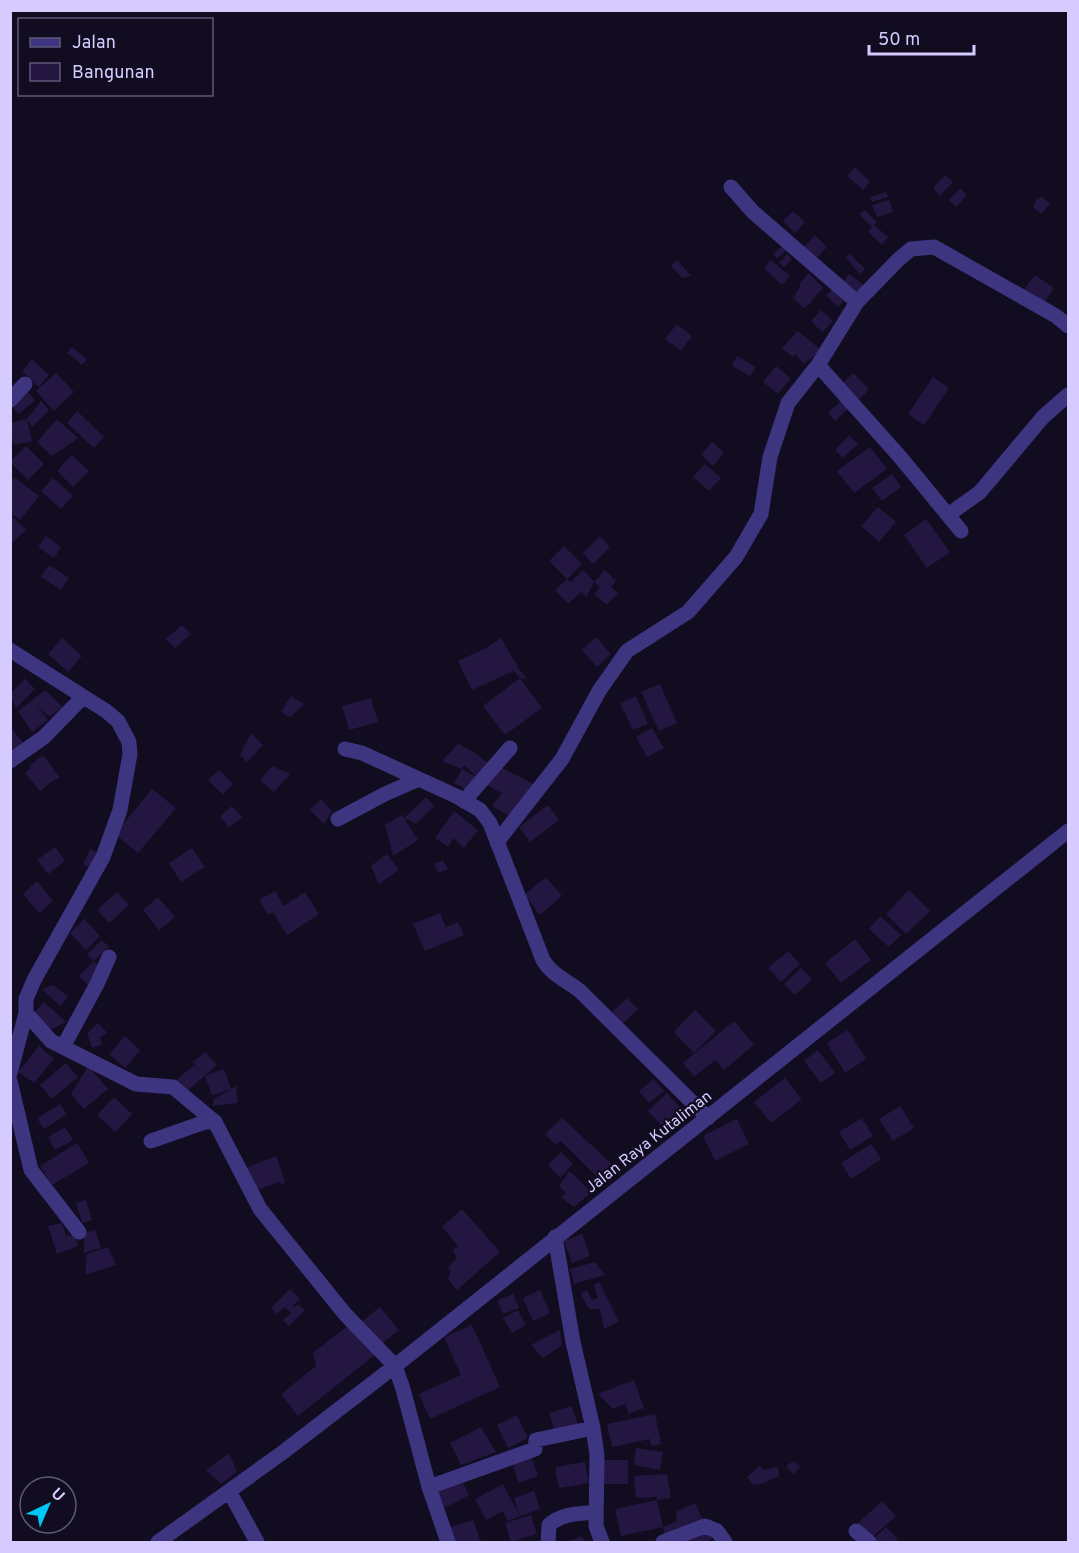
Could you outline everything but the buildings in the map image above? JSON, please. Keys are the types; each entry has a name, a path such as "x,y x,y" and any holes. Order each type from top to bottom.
{"street":[{"path":"731,187 753,212 857,302"},
{"path":"497,842 562,759 599,691 627,651 688,612 736,557 761,514 770,457 788,404 818,365 857,302 911,249 934,247 1056,316 1068,326"},
{"path":"818,365 901,458 961,531"},
{"path":"10,400 25,384"},
{"path":"948,515 980,492 1042,417 1068,395"},
{"path":"10,650 118,721 129,742 130,754 120,810 103,857 34,980 26,999 26,1013 10,1073"},
{"path":"10,761 44,737 83,697"},
{"path":"345,748 362,753 419,779 480,810 490,823 543,960 549,969 580,991 708,1118"},
{"path":"464,801 510,748"},
{"path":"338,819 419,779"},
{"name":"Jalan Raya Kutaliman","path":"158,1542 282,1453 395,1366 1068,831"},
{"path":"63,1047 109,957"},
{"path":"26,1013 51,1041 136,1084 173,1087 215,1122 260,1209 345,1314 395,1366 404,1389 429,1487 448,1542"},
{"path":"10,1082 31,1170 79,1232"},
{"path":"151,1141 205,1122 215,1122"},
{"path":"555,1237 573,1342 593,1428 597,1455 596,1526 602,1542"},
{"path":"429,1487 535,1449 536,1440 593,1428"},
{"path":"229,1491 257,1542"},
{"path":"548,1542 549,1525 556,1518 596,1512"},
{"path":"663,1542 705,1526 717,1531 725,1542"},
{"path":"856,1531 869,1542"}]}
